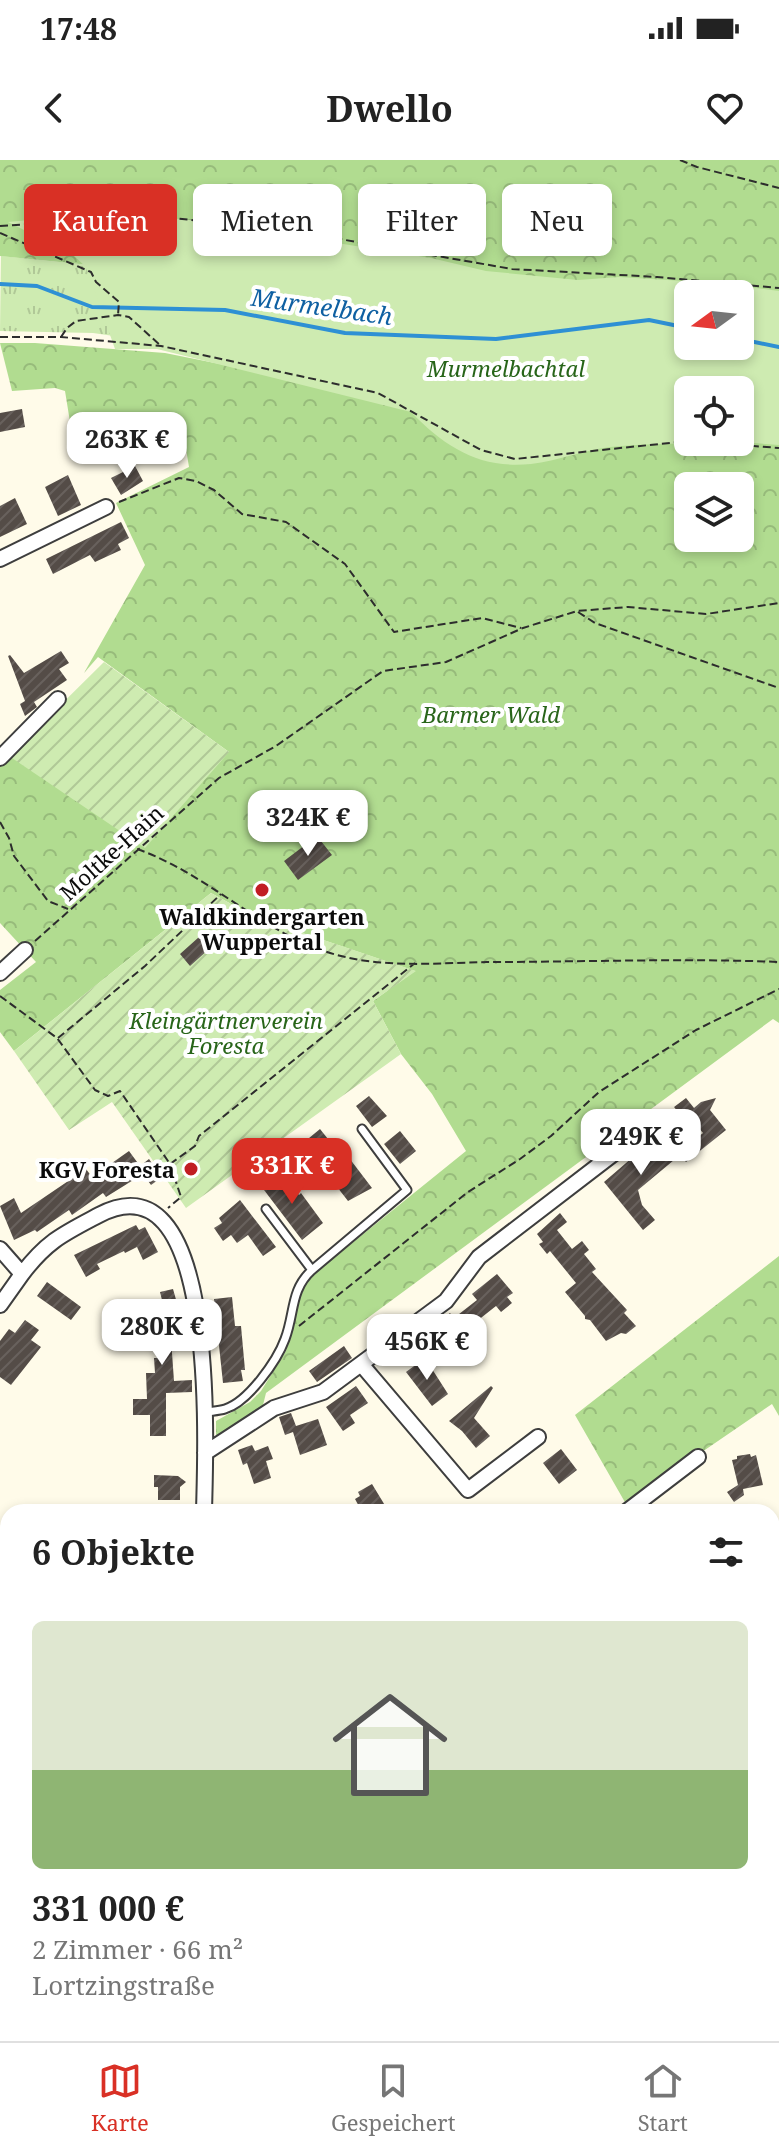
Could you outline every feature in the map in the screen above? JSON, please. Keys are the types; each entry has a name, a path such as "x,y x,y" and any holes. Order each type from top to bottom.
{"street":[{"path":"0,559 106,507"},
{"path":"0,758 58,699"},
{"path":"0,973 25,950"},
{"path":"205,1453 274,1408 323,1392 446,1301 479,1257 651,1125"},
{"path":"0,1305 40,1251 54,1238 110,1209 128,1206 144,1209 158,1217 178,1246 190,1280 201,1340 206,1412 204,1504"},
{"path":"0,1249 22,1274"},
{"path":"361,1364 468,1490 538,1437"},
{"path":"636,1504 698,1457"}],"lane":[{"path":"206,1412 225,1409 239,1402 270,1366 286,1337 294,1295 301,1280 407,1190 362,1129"},
{"path":"266,1209 312,1270"}],"path":[{"path":"680,160 779,188"},
{"path":"0,226 157,216 311,234 512,269 779,288"},
{"path":"0,233 91,272 96,282 119,302 118,315"},
{"path":"61,337 76,321 118,315 129,317 161,346"},
{"path":"0,337 61,337 161,346 378,393 481,450 515,459 674,440"},
{"path":"754,446 779,448"},
{"path":"106,507 179,478 196,481 214,490 242,514 286,522 345,564 394,632 482,618 523,628"},
{"name":"Moltke-Hain","path":"25,950 219,778 276,746 383,671 446,662 523,628 577,611 628,607 706,614 779,603"},
{"path":"577,611 595,623 779,688"},
{"path":"0,822 14,856 48,901 70,910"},
{"path":"137,849 191,873 275,930 303,944 343,957 416,962 779,962"},
{"path":"57,1038 164,948 222,894"},
{"path":"170,1164 195,1146 199,1136 416,962"},
{"path":"286,1337 468,1192 551,1136 599,1092 696,1030 779,989"},
{"path":"0,996 57,1038 95,1090 108,1096 120,1091 170,1164 181,1197 171,1206"}],"green space":[{"name":"Barmer Wald","path":"0,160 779,160 779,1023 773,1019 266,1393 262,1409 216,1440 216,1421 250,1402 261,1391 286,1351 300,1295 310,1277 466,1151 432,1094 401,1054 373,1001 415,971 255,917 211,893 14,1051 0,1032 0,990 36,962 0,923 0,766 9,756 229,752 98,657 84,673 145,565 116,503 189,467 185,443 120,447 76,459 65,391 55,388 12,391 0,343 165,353 230,366 99,266 0,256"},
{"name":"Murmelbachtal","path":"177,219 193,220 193,256 342,256 342,244 358,246 358,256 419,256 486,271 578,280 619,277 674,280 674,360 754,360 754,288 779,291 779,445 754,443 754,376 674,376 674,444 610,447 531,464 513,465 480,459 451,446 411,412 157,349 115,349 86,267 74,256 177,256"},
{"name":"Murmelbachtal","path":"24,221 24,230 8,222"},
{"path":"1,256 99,266 162,343 93,333 0,331"},
{"path":"104,662 229,752 145,848 9,756"},
{"name":"Kleingärtnerverein Foresta","path":"211,893 255,917 416,971 373,1001 401,1054 186,1208 112,1102 69,1130 14,1051"},
{"path":"779,1256 779,1416 772,1404 626,1504 575,1415"}],"building":[{"path":"22,409 25,427 0,432 0,413"},
{"path":"135,466 143,481 121,495 111,478"},
{"path":"68,475 81,505 58,516 45,487"},
{"path":"15,498 27,524 0,537 0,506"},
{"path":"121,522 129,538 118,544 121,550 95,562 90,555 53,574 46,559"},
{"path":"61,651 69,663 59,669 67,680 34,702 37,707 25,716 20,704 25,701 8,656 24,673"},
{"path":"317,836 332,855 298,880 284,861"},
{"path":"199,937 209,949 190,966 180,954"},
{"path":"369,1096 387,1116 372,1127 356,1106"},
{"path":"686,1098 694,1108 701,1102 716,1098 710,1110 726,1130 686,1162 678,1153 703,1133 687,1114 683,1118 674,1107"},
{"path":"320,1129 336,1149 340,1146 372,1188 348,1201 334,1183 341,1178 323,1154 316,1159 303,1143"},
{"path":"400,1131 416,1151 400,1164 384,1144"},
{"path":"662,1132 680,1155 638,1190 642,1205 655,1220 643,1230 604,1182"},
{"path":"129,1151 140,1166 149,1159 162,1177 151,1185 143,1174 106,1197 103,1193 72,1215 69,1210 37,1232 35,1230 14,1240 0,1206 14,1198 21,1213 86,1169 92,1177"},
{"path":"280,1171 323,1223 302,1240 261,1186"},
{"path":"240,1200 276,1247 263,1256 248,1235 237,1243 231,1235 223,1241 214,1228 222,1223 219,1218"},
{"path":"560,1213 567,1222 557,1230 572,1249 582,1241 589,1250 584,1254 596,1269 592,1272 627,1310 624,1313 636,1326 626,1334 621,1333 606,1341 565,1292 576,1283 550,1251 547,1254 539,1244 543,1242 537,1234"},
{"path":"136,1225 139,1230 145,1227 158,1252 143,1260 137,1247 124,1251 97,1264 100,1269 86,1277 74,1255"},
{"path":"497,1274 513,1293 507,1297 512,1303 501,1312 496,1306 477,1321 481,1326 452,1349 434,1326 450,1313 454,1318 477,1300 472,1294"},
{"path":"47,1282 81,1307 71,1320 37,1296"},
{"path":"173,1289 177,1303 173,1304 181,1337 171,1339 174,1381 192,1380 192,1392 166,1393 166,1436 150,1436 150,1415 133,1415 133,1399 147,1399 146,1373 155,1373 154,1358 162,1358 147,1307 163,1304 160,1292"},
{"path":"232,1297 235,1326 241,1326 245,1370 241,1370 243,1381 223,1383 214,1299"},
{"path":"25,1320 39,1330 31,1340 41,1347 11,1385 0,1377 0,1341 9,1329 15,1333"},
{"path":"344,1346 352,1358 317,1382 309,1371"},
{"path":"425,1358 448,1394 432,1406 406,1372"},
{"path":"356,1386 368,1403 350,1415 355,1423 343,1431 326,1407"},
{"path":"491,1386 493,1388 474,1418 490,1436 476,1448 449,1421"},
{"path":"291,1413 296,1426 318,1419 327,1445 300,1455 293,1432 285,1435 279,1417"},
{"path":"252,1445 255,1451 268,1446 273,1459 266,1461 271,1478 254,1484 247,1463 243,1465 238,1450"},
{"path":"561,1449 577,1470 559,1484 543,1463"},
{"path":"750,1454 751,1457 756,1455 763,1485 743,1489 744,1495 734,1502 727,1492 738,1485 732,1460"},
{"path":"154,1475 178,1476 186,1482 180,1487 180,1500 158,1500"},
{"path":"372,1484 384,1504 358,1504 355,1499 360,1496 358,1492"}],"waterway":[{"name":"Murmelbach","path":"0,284 37,286 92,307 225,310 345,333 496,339 649,320 674,325"},
{"name":"Murmelbach","path":"754,342 779,347"}],"place":[{"name":"Waldkindergarten Wuppertal","path":"262,890"},
{"name":"KGV Foresta","path":"191,1169"}]}
